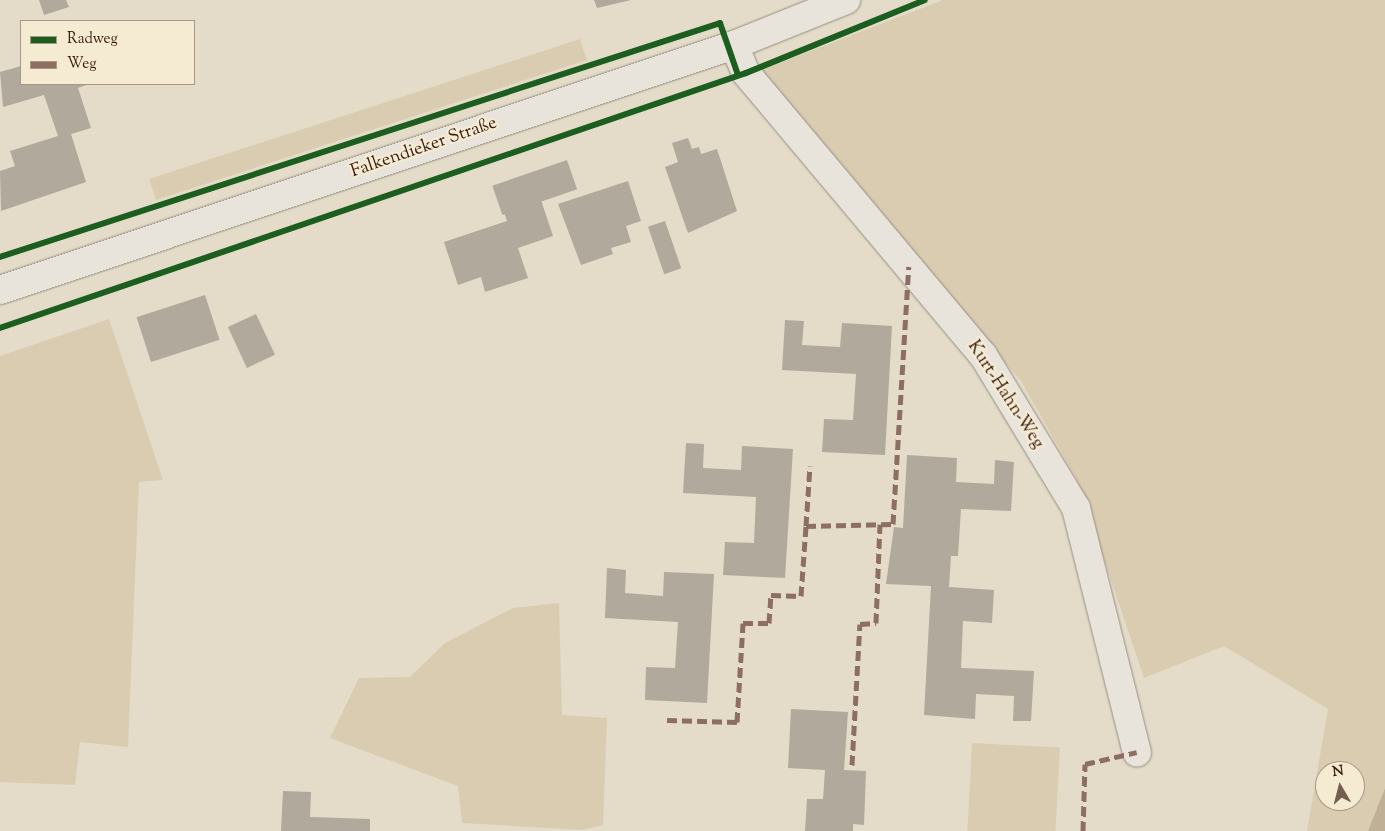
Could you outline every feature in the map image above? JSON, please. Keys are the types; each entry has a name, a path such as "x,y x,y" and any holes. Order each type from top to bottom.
{"street":[{"name":"Falkendieker Straße","path":"0,290 734,45 846,0"},
{"name":"Kurt-Hahn-Weg","path":"734,45 746,73 983,355 1076,508 1137,752"}],"shaded area":[{"path":"943,0 1385,0 1385,788 1368,831 1307,831 1315,785 1315,811 1365,811 1365,761 1319,761 1328,709 1224,646 1144,678 1078,482 1021,381 751,74"},
{"path":"580,39 587,60 156,200 149,179"},
{"path":"109,319 163,480 139,482 128,747 80,742 75,785 0,782 0,356"},
{"path":"559,603 562,715 607,718 603,825 582,830 462,823 458,786 330,738 359,678 410,677 445,643 513,608"},
{"path":"972,743 1060,748 1056,831 967,831"},
{"path":"1385,788 1385,831 1368,831"}],"building":[{"path":"39,0 66,0 69,7 44,15"},
{"path":"594,0 631,0 597,8"},
{"path":"20,66 20,85 86,85 78,88 91,128 71,134 86,182 1,211 0,171 15,166 10,151 58,136 44,95 3,107 0,72"},
{"path":"688,138 692,149 699,147 701,154 717,149 737,211 688,233 665,167 678,162 672,143"},
{"path":"567,160 577,189 502,215 492,186"},
{"path":"628,181 641,221 626,226 631,242 611,248 613,254 581,265 558,204"},
{"path":"541,200 553,236 518,248 528,278 485,292 481,277 458,285 444,242 507,221 504,212"},
{"path":"665,221 681,268 664,274 648,227"},
{"path":"205,295 220,340 151,362 137,317"},
{"path":"256,314 275,355 247,368 228,327"},
{"path":"785,320 804,321 802,345 840,347 842,323 892,326 885,455 822,452 824,419 853,420 856,374 782,370"},
{"path":"686,443 704,444 703,468 741,470 742,446 793,449 785,578 723,575 725,542 754,543 756,497 683,493"},
{"path":"907,455 957,458 956,482 994,484 995,460 1014,462 1011,511 961,509 958,556 951,556 949,587 994,590 992,623 963,621 961,668 1034,671 1031,721 1013,721 1014,696 976,694 975,719 924,715 931,586 886,584 894,527 903,528"},
{"path":"607,568 626,570 625,593 663,596 664,572 714,574 707,703 645,700 646,667 675,668 678,622 605,618"},
{"path":"791,709 848,712 844,770 866,771 864,825 853,824 853,831 805,831 807,799 823,799 825,770 788,768"},
{"path":"283,791 311,792 310,817 370,819 370,831 281,831"}],"marked path":[{"path":"667,720 737,722 743,623 769,623 771,595 801,596 806,526 893,524 909,266"},
{"path":"806,526 810,466"},
{"path":"852,765 860,624 876,623 880,524"},
{"path":"1083,831 1085,764 1137,752"}],"cycle path":[{"path":"0,328 746,73 925,0"},
{"path":"0,257 720,23 738,75"}]}
